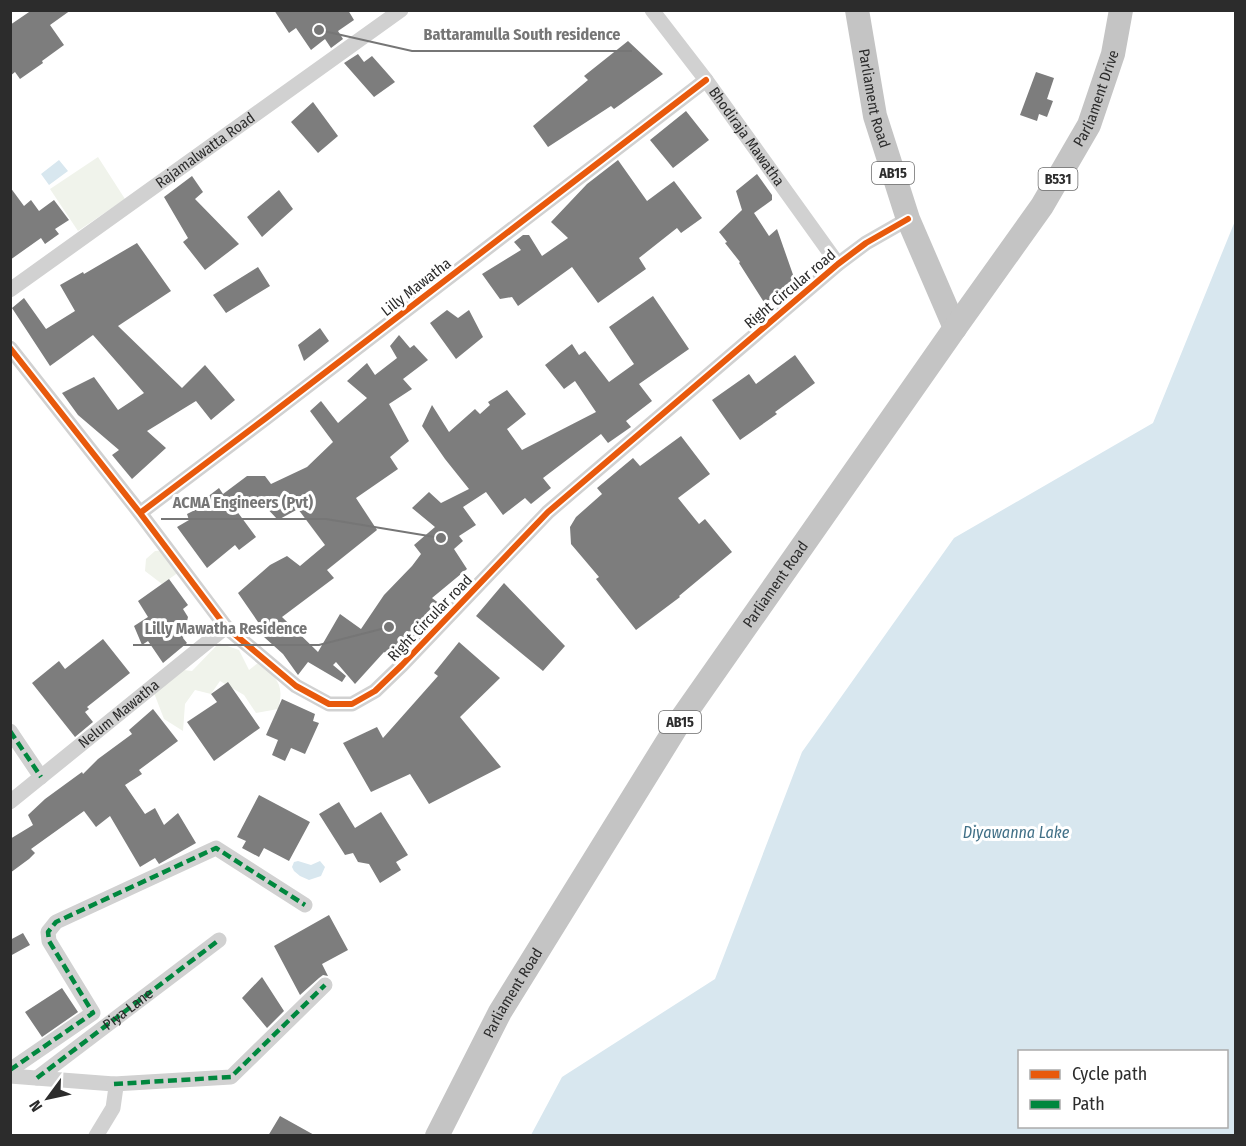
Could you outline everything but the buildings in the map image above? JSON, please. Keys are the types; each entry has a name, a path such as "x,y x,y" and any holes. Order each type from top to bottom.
{"main road":[{"name":"Parliament Road","path":"437,1136 500,1012 682,718 955,328 908,219 874,116 857,10"},
{"name":"Parliament Drive","path":"955,328 1042,206 1089,125 1113,54 1121,10"}],"street":[{"name":"Rajamalwatta Road","path":"10,290 401,10"},
{"name":"Bhodiraja Mawatha","path":"652,10 706,80 838,264"},
{"name":"Lilly Mawatha","path":"140,513 706,80"},
{"name":"Right Circular road","path":"10,348 140,513 225,627 296,686 329,704 352,704 375,692 548,512 838,264 866,243 908,219"},
{"name":"Nelum Mawatha","path":"10,802 225,627"},
{"path":"10,731 40,777"},
{"path":"10,1070 93,1013 49,941 48,932 56,922 216,848 305,904"},
{"name":"Piya Lane","path":"37,1078 219,939"},
{"path":"10,1076 114,1084 231,1077 325,985"},
{"path":"96,1136 113,1108 116,1087 114,1084"}],"shaded area":[{"path":"98,157 125,199 78,231 50,189"},
{"path":"167,550 179,572 162,584 145,571 146,559 155,551"},
{"path":"219,643 239,650 249,670 258,663 275,678 280,687 278,709 256,713 244,695 220,681 211,694 195,690 185,704 183,731 164,719 154,693 184,670 192,671"}],"water":[{"path":"59,160 68,171 49,185 41,174"},
{"name":"Diyawanna Lake","path":"1235,221 1235,1135 531,1135 562,1077 715,979 802,752 954,538 1153,423"},
{"path":"320,861 325,867 321,876 309,880 294,871 292,867 294,862 311,865"}],"marked path":[{"path":"10,731 41,777"},
{"path":"10,1070 93,1013 49,941 48,932 56,922 216,848 305,905"},
{"path":"37,1078 219,940"},
{"path":"114,1084 231,1077 325,985"}],"cycle path":[{"path":"140,513 706,80"},
{"path":"10,348 226,627 296,686 329,704 352,704 375,691 402,665 548,512 838,264 866,243 908,219"}],"place":[{"name":"Battaramulla South residence","path":"319,30"},
{"name":"ACMA Engineers (Pvt)","path":"441,538"},
{"name":"Lilly Mawatha Residence","path":"389,627"}]}
